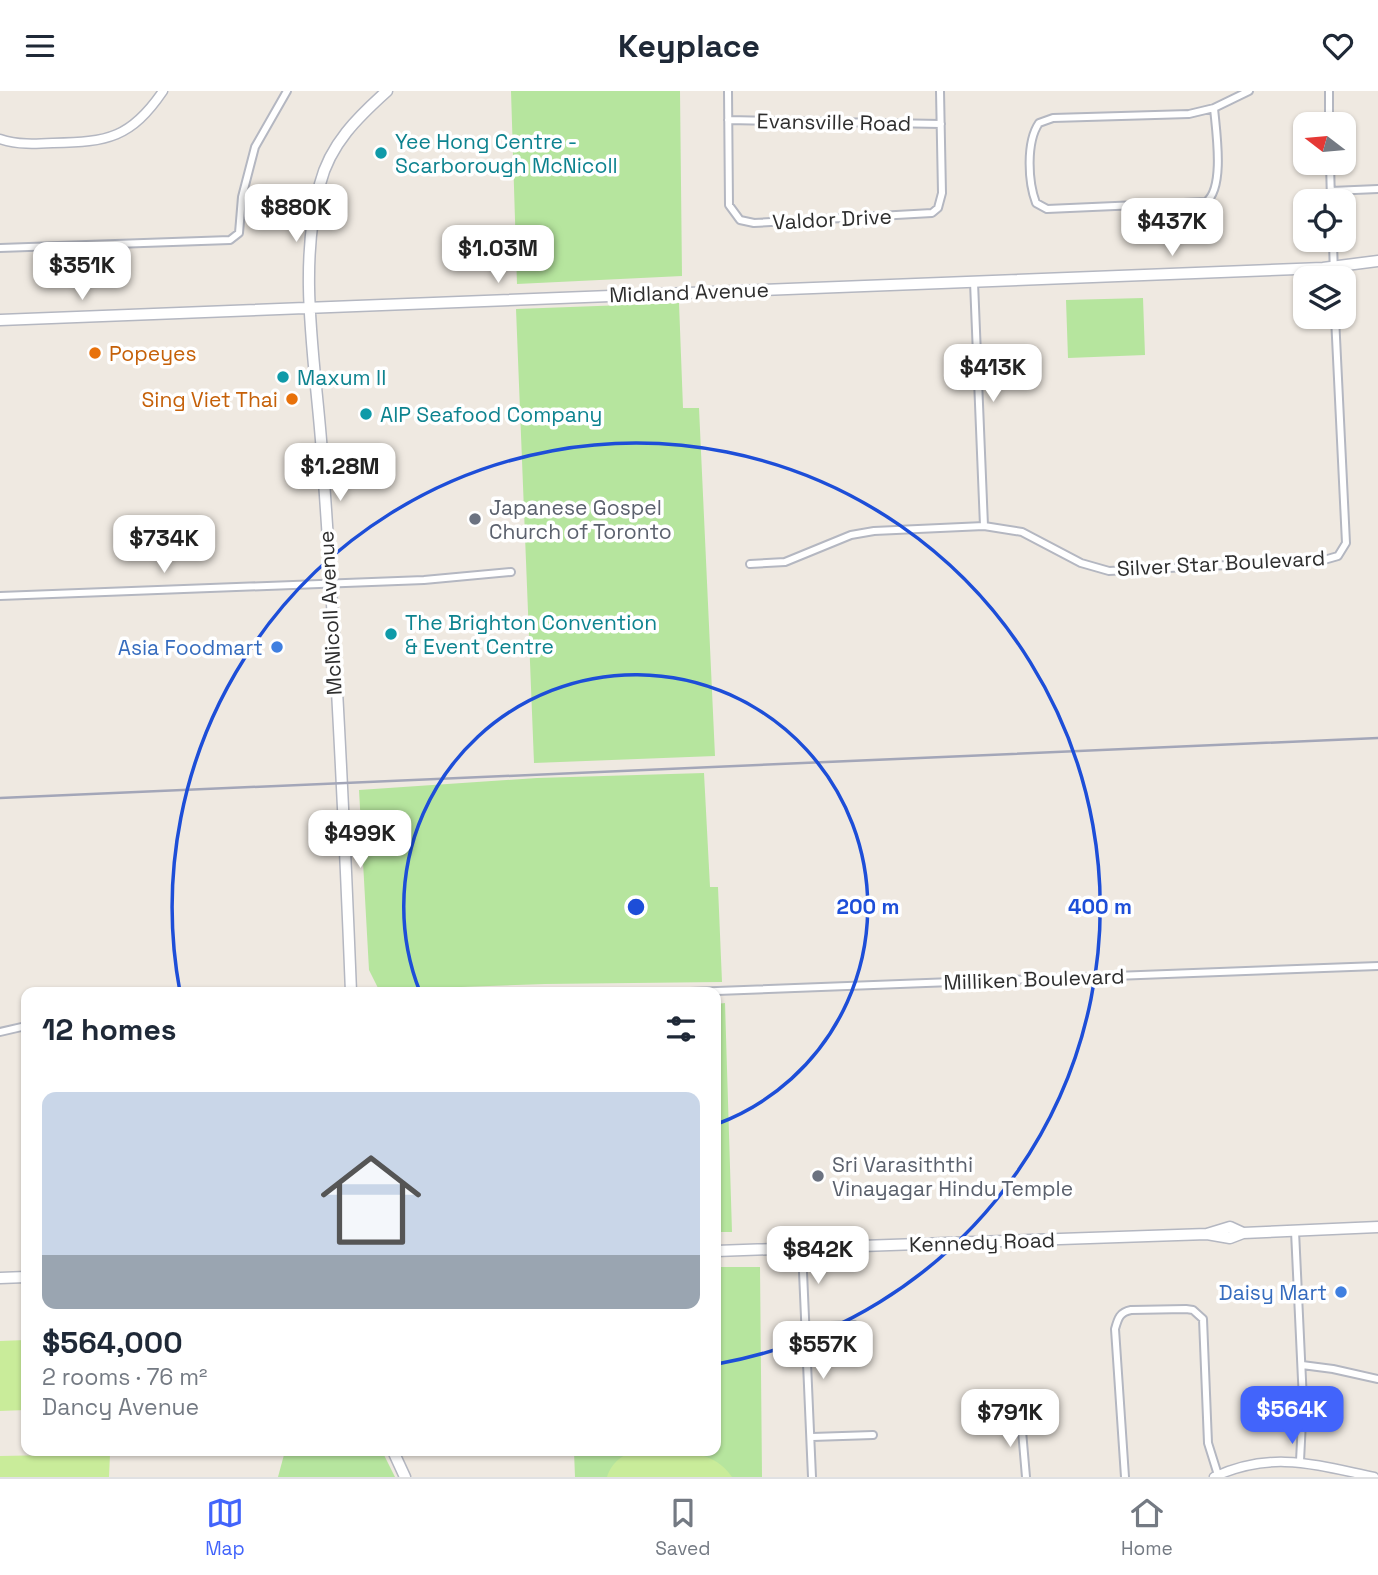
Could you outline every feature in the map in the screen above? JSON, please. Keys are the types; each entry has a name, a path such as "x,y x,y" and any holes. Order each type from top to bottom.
{"main road":[{"name":"McNicoll Avenue","path":"351,987 310,308 312,219 326,165 349,127 387,91"},
{"name":"Midland Avenue","path":"1356,267 1378,261"},
{"name":"Midland Avenue","path":"0,320 974,282 1293,274"},
{"name":"Kennedy Road","path":"721,1251 1207,1234 1220,1239 1243,1233 1378,1227"},
{"path":"0,1277 21,1277"},
{"path":"395,1456 405,1477"}],"street":[{"path":"0,139 22,144 88,143 111,138 132,128 147,115 163,91"},
{"path":"0,249 230,240 239,233 242,197 255,147 286,91"},
{"name":"Valdor Drive","path":"728,91 729,205 740,220 754,223 932,213 938,208 942,193 940,91"},
{"path":"1214,108 1217,180 1213,198 1206,202 1047,209 1036,203 1032,183 1031,142 1039,123 1053,118 1188,114 1214,108 1249,91"},
{"path":"1329,91 1329,112"},
{"name":"Evansville Road","path":"728,120 941,124"},
{"path":"1356,190 1378,189"},
{"path":"974,282 985,526"},
{"name":"Silver Star Boulevard","path":"750,564 785,562 851,535 874,531 985,526 1022,531 1081,563 1109,571 1324,560 1338,556 1346,543 1336,329"},
{"path":"0,596 328,583 511,572"},
{"name":"Milliken Boulevard","path":"721,991 1378,966"},
{"path":"0,1032 21,1027"},
{"path":"1296,1231 1302,1365 1300,1461"},
{"path":"802,1249 812,1477"},
{"path":"1125,1477 1119,1426 1115,1329 1117,1320 1124,1312 1132,1310 1176,1309 1193,1310 1203,1319 1208,1443 1216,1476 1266,1461 1300,1461 1374,1477"},
{"path":"807,1327 854,1325"},
{"path":"1302,1365 1378,1380"},
{"path":"1021,1419 1026,1477"},
{"path":"812,1437 873,1435"}],"green space":[{"path":"511,91 680,91 682,276 517,284"},
{"path":"1143,298 1145,355 1068,358 1066,300"},
{"path":"679,303 683,408 699,408 715,756 534,763 516,309"},
{"path":"704,773 710,887 718,887 722,982 378,987 369,970 359,790 537,778"},
{"path":"721,1003 725,1003 732,1232 721,1232"},
{"path":"721,1267 760,1267 762,1477 575,1477 574,1456 721,1456"},
{"path":"21,1340 21,1410 0,1411 0,1341"},
{"path":"0,1456 110,1456 109,1477 0,1477"},
{"path":"284,1456 384,1456 395,1477 278,1477"},
{"path":"624,1456 703,1456 724,1467 732,1477 607,1477"}],"railway":[{"path":"0,798 517,778 1378,738"}],"place":[{"name":"Yee Hong Centre - Scarborough McNicoll","path":"381,153"},
{"name":"Popeyes","path":"95,353"},
{"name":"Maxum II","path":"283,377"},
{"name":"Sing Viet Thai","path":"292,399"},
{"name":"AIP Seafood Company","path":"366,414"},
{"name":"Japanese Gospel Church of Toronto","path":"475,519"},
{"name":"The Brighton Convention & Event Centre","path":"391,634"},
{"name":"Asia Foodmart","path":"277,647"},
{"name":"Sri Varasiththi Vinayagar Hindu Temple","path":"818,1176"},
{"name":"Daisy Mart","path":"1341,1292"}]}
